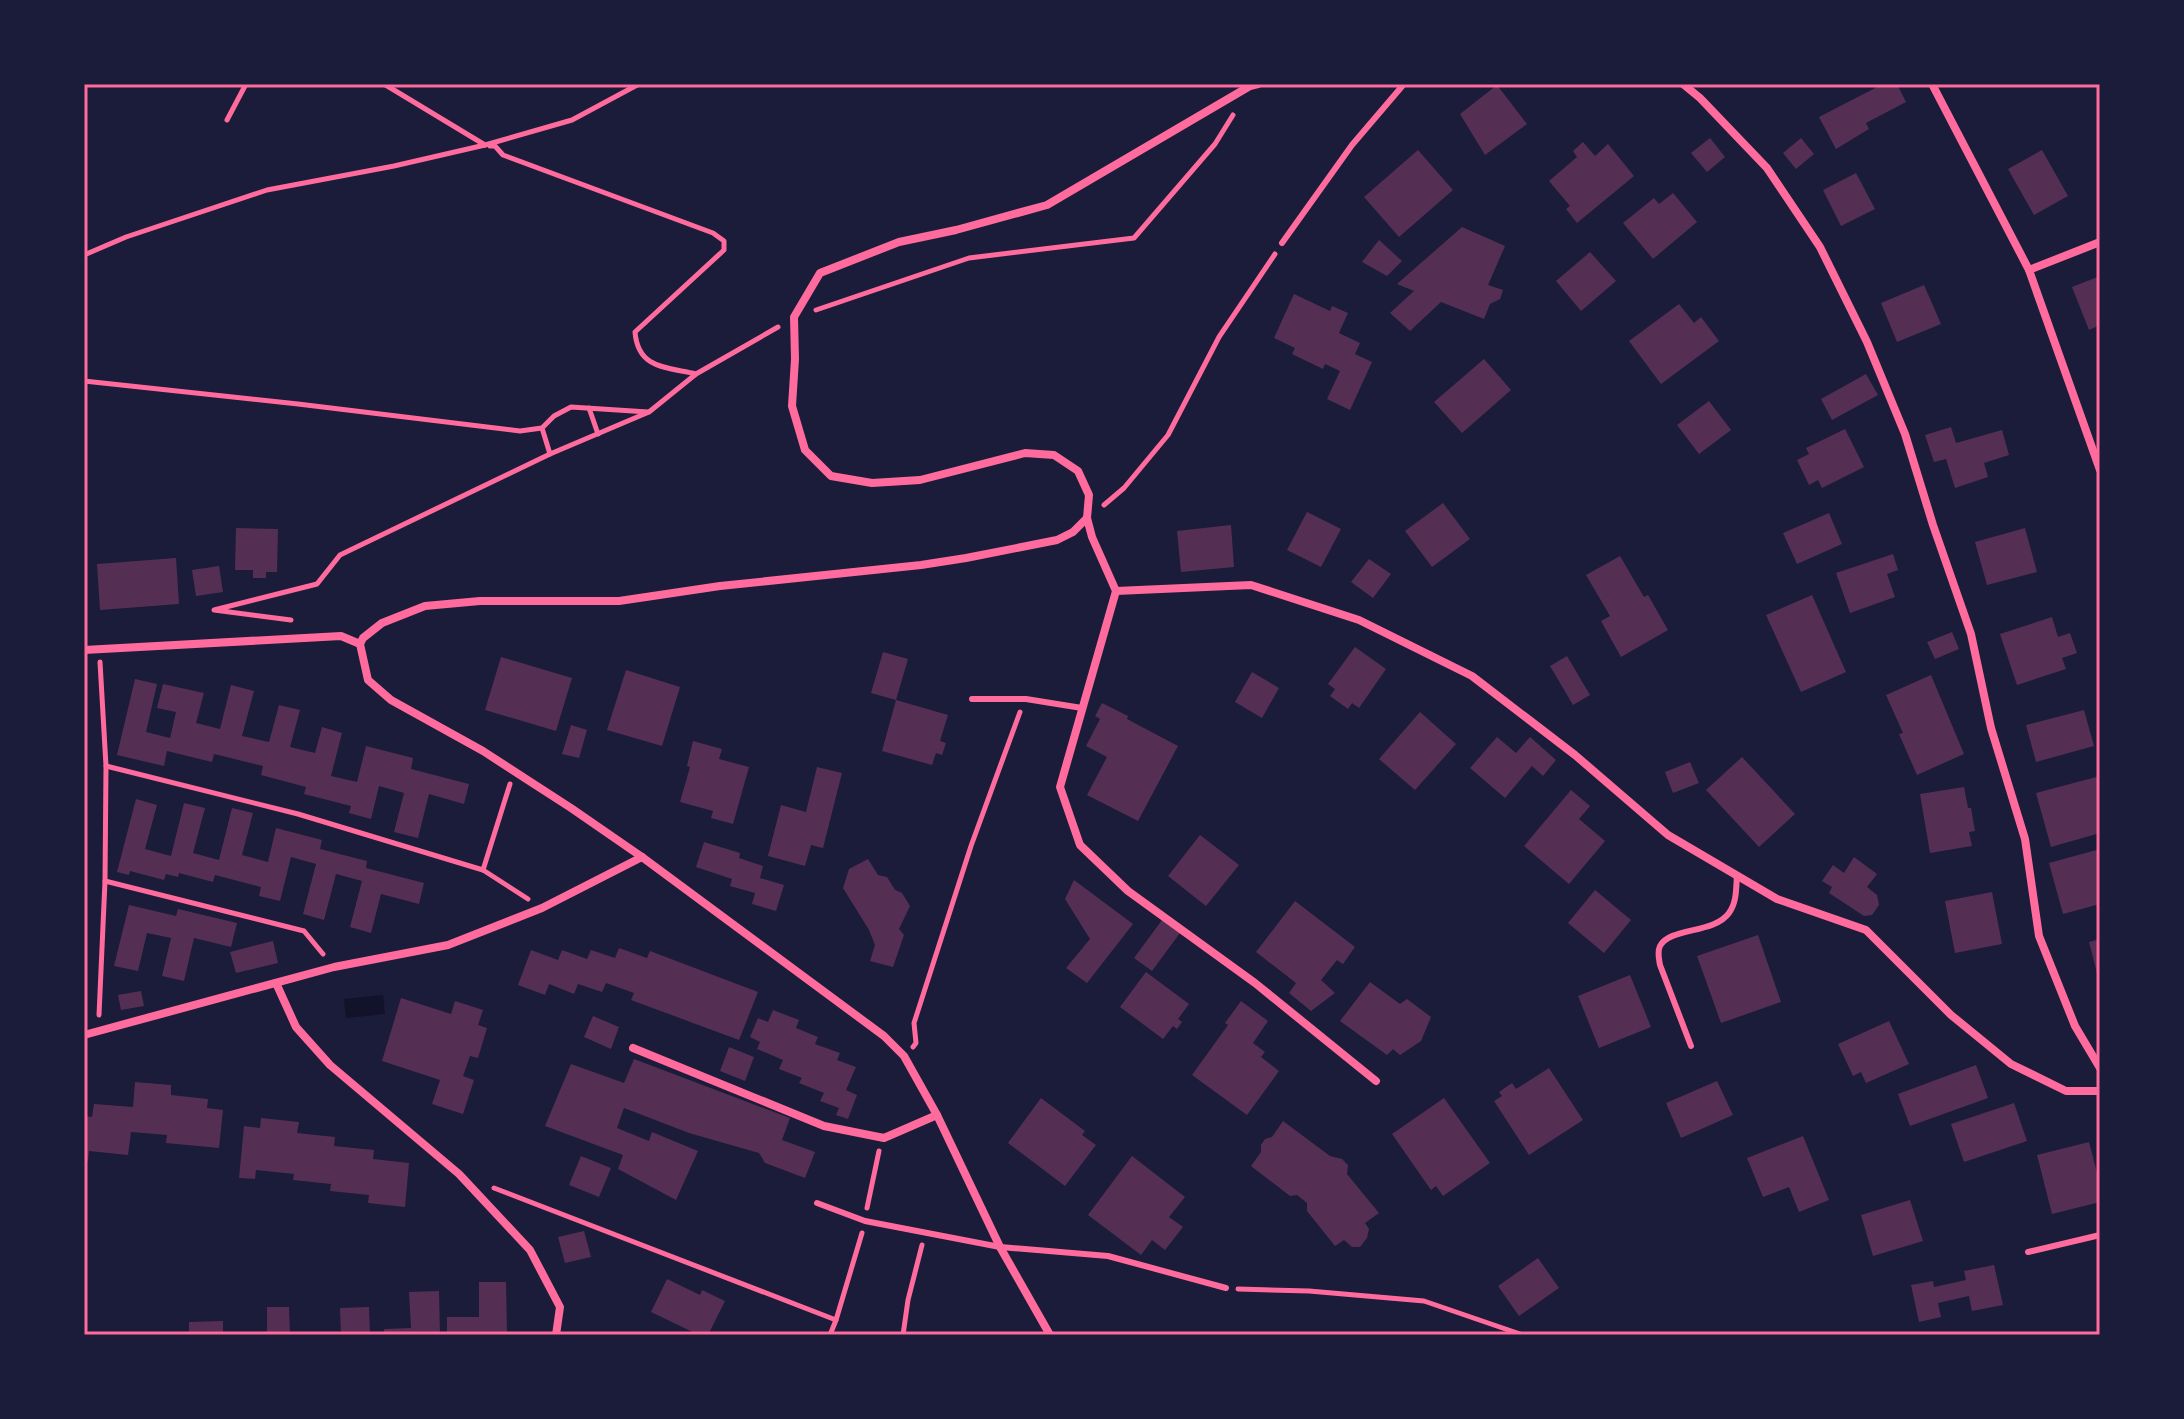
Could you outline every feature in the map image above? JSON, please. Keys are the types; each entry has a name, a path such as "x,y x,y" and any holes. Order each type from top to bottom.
{"street":[{"path":"1683,84 1767,168 1820,247 1867,342 1905,434 1971,634 1991,728 2025,839 2039,936 2075,1026 2100,1068"},
{"path":"1932,84 2029,270 2100,470"},
{"path":"1254,85 1047,205 899,242 820,273 794,317 792,406 805,450 831,476 872,483 920,480 1025,453 1054,455 1078,471 1089,495 1087,518 1092,537 1116,591 1060,787 1080,845 1128,891 1255,983 1376,1081"},
{"path":"2029,270 2100,242"},
{"path":"1050,1335 1000,1247 937,1115 904,1056 884,1036 642,857 483,751 391,700 368,680 360,644 382,623 425,606 480,601 619,601 720,586 921,565 1057,540 1073,532 1087,518"},
{"path":"1116,591 1251,585 1359,620 1472,676 1575,755 1668,835 1777,899 1866,930 1951,1015 2011,1064 2066,1091 2100,1091"},
{"path":"84,650 341,636 360,644"},
{"path":"84,1035 334,967 448,945 542,908 642,857"},
{"path":"276,983 296,1027 330,1065 459,1174 530,1250 560,1307 556,1335"},
{"path":"633,1048 824,1126 884,1138 937,1115"}],"lane":[{"path":"1282,243 1352,145 1404,84"},
{"path":"972,699 1026,699 1082,708"},
{"path":"1691,1046 1658,954 1661,944 1667,939 1715,925 1729,913 1736,898 1737,875"},
{"path":"817,1203 865,1221 1000,1247 1108,1256 1226,1288"},
{"path":"2028,1252 2100,1235"}],"path":[{"path":"227,120 246,84"},
{"path":"384,84 503,155 713,233 724,241 724,250 635,332 636,346 650,364 696,374"},
{"path":"84,255 126,237 267,190 394,166 485,145 572,120 639,84"},
{"path":"302,622 214,610 317,584 340,555 550,454 649,412 696,374 794,317 969,258 1134,238 1215,144 1254,85"},
{"path":"1087,518 1124,488 1168,435 1219,337 1282,243"},
{"path":"84,381 520,431 542,428 554,416 571,407 649,412"},
{"path":"589,408 598,434"},
{"path":"542,428 550,454"},
{"path":"99,649 106,766 99,1033"},
{"path":"904,1056 916,1043 914,1023 971,846 1026,699"},
{"path":"106,766 298,814 483,870 542,908"},
{"path":"483,870 514,772"},
{"path":"105,881 304,931 334,967"},
{"path":"488,1185 836,1320"},
{"path":"903,1335 908,1300 926,1233"},
{"path":"1226,1288 1309,1291 1424,1301 1523,1335"}],"shaded area":[{"path":"383,995 385,1014 346,1018 344,999"}],"building":[{"path":"1883,84 1897,84 1906,102 1866,123 1869,129 1836,149 1819,117"},
{"path":"1497,85 1527,124 1485,155 1460,114"},
{"path":"1710,138 1725,157 1707,172 1691,153"},
{"path":"1801,138 1814,154 1796,169 1783,153"},
{"path":"1583,142 1595,156 1608,144 1634,176 1577,223 1566,209 1570,206 1549,181 1577,157 1573,151"},
{"path":"1418,150 1453,190 1399,237 1364,197"},
{"path":"2042,150 2068,196 2034,215 2008,169"},
{"path":"1856,173 1875,209 1841,226 1823,190"},
{"path":"1673,193 1697,222 1653,259 1623,223 1654,198 1659,204"},
{"path":"1462,227 1505,246 1488,285 1503,290 1500,299 1490,304 1484,319 1441,302 1410,331 1390,313 1414,291 1397,284"},
{"path":"1379,240 1402,261 1387,276 1362,262"},
{"path":"1590,252 1616,281 1581,311 1556,281"},
{"path":"2100,276 2100,325 2089,330 2072,287"},
{"path":"1924,285 1941,324 1897,342 1881,303"},
{"path":"1294,294 1330,311 1332,306 1348,313 1339,333 1360,343 1355,354 1372,362 1350,410 1327,399 1340,371 1325,364 1323,369 1292,354 1295,348 1274,338"},
{"path":"1679,304 1694,323 1701,317 1719,341 1661,384 1629,341"},
{"path":"1484,359 1511,390 1462,433 1434,402"},
{"path":"1866,374 1878,395 1832,420 1821,399"},
{"path":"1709,401 1731,430 1699,454 1677,425"},
{"path":"1951,427 1956,443 2002,430 2009,455 1984,463 1988,477 1955,488 1946,459 1934,462 1925,435"},
{"path":"1845,429 1864,467 1822,488 1818,480 1809,485 1797,460 1809,454 1806,448"},
{"path":"1443,503 1470,539 1432,567 1405,531"},
{"path":"1307,512 1341,529 1321,567 1287,550"},
{"path":"1829,513 1842,544 1797,564 1783,533"},
{"path":"1231,525 1234,567 1181,572 1177,531"},
{"path":"236,528 278,529 277,572 266,572 266,578 253,578 253,570 235,570"},
{"path":"2025,528 2037,572 1987,585 1975,542"},
{"path":"1893,554 1898,570 1887,574 1895,597 1850,613 1836,573"},
{"path":"1620,556 1668,630 1621,657 1601,621 1610,616 1586,575"},
{"path":"176,558 179,604 100,610 97,564"},
{"path":"1369,559 1391,574 1373,598 1351,582"},
{"path":"219,566 223,592 196,596 192,570"},
{"path":"1812,595 1846,672 1801,692 1766,615"},
{"path":"2052,617 2058,637 2070,633 2077,653 2062,658 2066,669 2017,685 2000,634"},
{"path":"1952,632 1959,649 1935,659 1927,642"},
{"path":"1355,647 1386,669 1359,708 1352,703 1348,709 1330,696 1335,689 1328,684"},
{"path":"883,652 908,659 896,700 871,693"},
{"path":"1567,656 1590,695 1573,705 1550,666"},
{"path":"501,657 572,678 556,731 485,710"},
{"path":"626,670 680,687 662,746 607,730"},
{"path":"1252,672 1279,688 1262,718 1235,702"},
{"path":"1931,675 1964,754 1917,775 1886,695"},
{"path":"135,679 157,684 146,732 170,738 176,712 157,708 163,684 204,693 196,723 220,729 231,685 254,691 242,736 269,742 279,705 300,710 290,747 315,753 322,727 342,733 331,776 357,782 366,746 413,758 411,769 469,784 464,804 429,794 418,838 394,832 404,793 379,786 371,819 349,813 351,806 304,794 306,787 261,775 263,766 214,754 212,762 167,751 164,766 117,755"},
{"path":"896,700 948,715 940,741 946,743 942,755 936,753 932,765 882,751"},
{"path":"1102,703 1178,746 1138,821 1087,795 1107,757 1086,746 1100,719 1095,716"},
{"path":"2084,710 2094,746 2036,762 2026,725"},
{"path":"1420,712 1456,744 1415,790 1379,759"},
{"path":"571,725 587,730 579,758 562,754"},
{"path":"1497,737 1516,753 1530,737 1556,760 1543,776 1532,766 1505,798 1470,768"},
{"path":"693,741 722,749 719,759 749,767 733,824 711,818 713,811 680,802 690,767 687,766"},
{"path":"1742,757 1795,814 1759,847 1706,790"},
{"path":"1690,762 1699,783 1673,793 1665,772"},
{"path":"817,767 842,773 823,848 811,845 805,866 768,856 781,805 806,812"},
{"path":"2100,776 2100,833 2051,847 2036,793"},
{"path":"1964,787 1975,831 1969,832 1972,846 1930,853 1920,794"},
{"path":"1571,790 1590,806 1579,819 1605,841 1569,884 1524,846"},
{"path":"136,799 157,805 145,849 171,856 184,803 205,808 193,853 219,860 232,808 253,813 242,855 268,862 276,828 322,840 320,849 367,861 366,868 424,883 419,904 381,894 371,933 350,927 362,881 336,874 324,920 303,914 316,864 291,857 280,901 259,896 261,887 215,875 213,882 179,873 178,877 166,874 164,880 130,871 129,875 117,872"},
{"path":"1200,835 1239,865 1206,906 1168,876"},
{"path":"704,842 740,853 739,858 763,866 760,878 784,885 776,911 752,904 755,893 730,886 732,879 696,867"},
{"path":"2100,849 2100,904 2063,914 2049,863"},
{"path":"1854,857 1877,874 1867,887 1877,895 1879,905 1872,915 1864,916 1829,893 1832,887 1822,881 1833,865 1844,873"},
{"path":"868,859 878,875 887,877 910,906 899,929 904,935 893,967 870,961 875,945 843,888 849,869"},
{"path":"1074,880 1133,924 1087,983 1066,968 1090,939 1065,899"},
{"path":"1595,890 1631,920 1604,953 1568,923"},
{"path":"1992,892 2002,944 1955,953 1945,901"},
{"path":"1295,901 1355,947 1343,964 1337,960 1321,980 1335,993 1311,1011 1289,993 1296,983 1256,952"},
{"path":"129,905 176,916 178,909 237,923 231,947 194,938 184,981 162,976 171,938 147,933 138,971 114,966"},
{"path":"1162,920 1180,933 1152,971 1134,958"},
{"path":"1758,935 1781,1002 1721,1023 1697,956"},
{"path":"2100,939 2100,981 2099,981 2089,942"},
{"path":"273,941 278,963 236,973 230,952"},
{"path":"619,948 647,958 650,951 758,992 739,1040 631,1000 634,993 606,983 602,992 578,984 574,994 549,984 545,995 518,985 531,950 558,960 562,950 587,959 591,950 615,958"},
{"path":"1146,972 1189,1004 1178,1019 1182,1022 1177,1029 1173,1026 1163,1039 1120,1007"},
{"path":"1630,975 1651,1027 1599,1048 1578,996"},
{"path":"1370,982 1400,1004 1407,999 1431,1017 1421,1041 1400,1055 1393,1049 1387,1055 1340,1021"},
{"path":"141,991 144,1006 121,1010 118,995"},
{"path":"401,998 451,1014 455,1001 483,1010 478,1025 487,1028 478,1058 470,1056 463,1076 474,1080 463,1114 432,1104 440,1080 382,1061"},
{"path":"1241,1001 1268,1021 1253,1043 1265,1052 1261,1057 1279,1071 1247,1115 1192,1075 1228,1025 1225,1023"},
{"path":"773,1010 799,1020 796,1028 818,1037 815,1044 840,1053 837,1060 856,1067 846,1090 857,1095 848,1119 836,1115 839,1108 820,1101 824,1093 799,1083 802,1078 779,1069 783,1060 757,1049 760,1042 750,1037 758,1018 768,1022"},
{"path":"593,1016 619,1027 611,1049 584,1037"},
{"path":"1889,1021 1909,1064 1866,1083 1861,1072 1853,1076 1838,1044"},
{"path":"729,1047 754,1057 745,1081 720,1071"},
{"path":"634,1059 790,1118 782,1140 815,1152 805,1178 765,1163 759,1153 689,1133 624,1108 617,1128 649,1141 652,1132 698,1151 676,1200 618,1169 623,1155 545,1126 571,1064 624,1083"},
{"path":"1976,1065 1988,1098 1910,1126 1898,1094"},
{"path":"1549,1068 1583,1120 1529,1155 1494,1101 1502,1096 1499,1092 1512,1083 1516,1089"},
{"path":"1717,1081 1733,1115 1681,1138 1666,1103"},
{"path":"135,1082 171,1085 171,1095 208,1099 207,1108 223,1110 219,1148 166,1143 167,1135 131,1132 128,1155 89,1151 88,1161 84,1161 84,1116 92,1117 94,1104 133,1107"},
{"path":"1041,1098 1085,1131 1082,1135 1096,1145 1065,1186 1008,1143"},
{"path":"1444,1098 1490,1163 1443,1196 1436,1186 1431,1190 1392,1134"},
{"path":"2014,1103 2027,1141 1964,1162 1951,1124"},
{"path":"261,1118 299,1122 297,1133 335,1137 334,1146 374,1150 373,1159 409,1163 405,1207 368,1203 369,1195 330,1191 331,1184 293,1180 294,1174 256,1170 255,1179 239,1178 244,1126 260,1128"},
{"path":"1283,1121 1330,1156 1342,1159 1348,1165 1347,1174 1379,1213 1365,1223 1369,1229 1360,1247 1352,1247 1344,1240 1335,1246 1307,1211 1307,1203 1297,1195 1290,1196 1251,1166 1261,1152 1265,1139 1272,1137"},
{"path":"1803,1136 1829,1200 1799,1212 1789,1187 1763,1197 1747,1158"},
{"path":"2089,1142 2100,1184 2100,1202 2052,1214 2037,1155"},
{"path":"581,1156 611,1168 599,1197 569,1185"},
{"path":"1132,1156 1185,1197 1169,1217 1183,1227 1165,1250 1152,1240 1141,1255 1088,1215"},
{"path":"1910,1200 1923,1241 1873,1256 1861,1215"},
{"path":"584,1231 591,1257 565,1263 558,1237"},
{"path":"1538,1258 1559,1288 1519,1316 1498,1286"},
{"path":"1994,1265 2003,1305 1972,1311 1969,1296 1938,1303 1941,1317 1919,1322 1911,1285 1933,1281 1934,1287 1966,1280 1964,1271"},
{"path":"667,1279 700,1295 702,1290 725,1301 708,1335 699,1335 651,1312"},
{"path":"479,1282 506,1282 507,1335 447,1335 447,1317 479,1317"},
{"path":"439,1291 440,1335 384,1335 384,1329 411,1328 409,1292"},
{"path":"267,1307 289,1307 290,1335 267,1335"},
{"path":"369,1307 370,1335 341,1335 340,1308"},
{"path":"223,1321 223,1335 189,1335 189,1322"}]}
